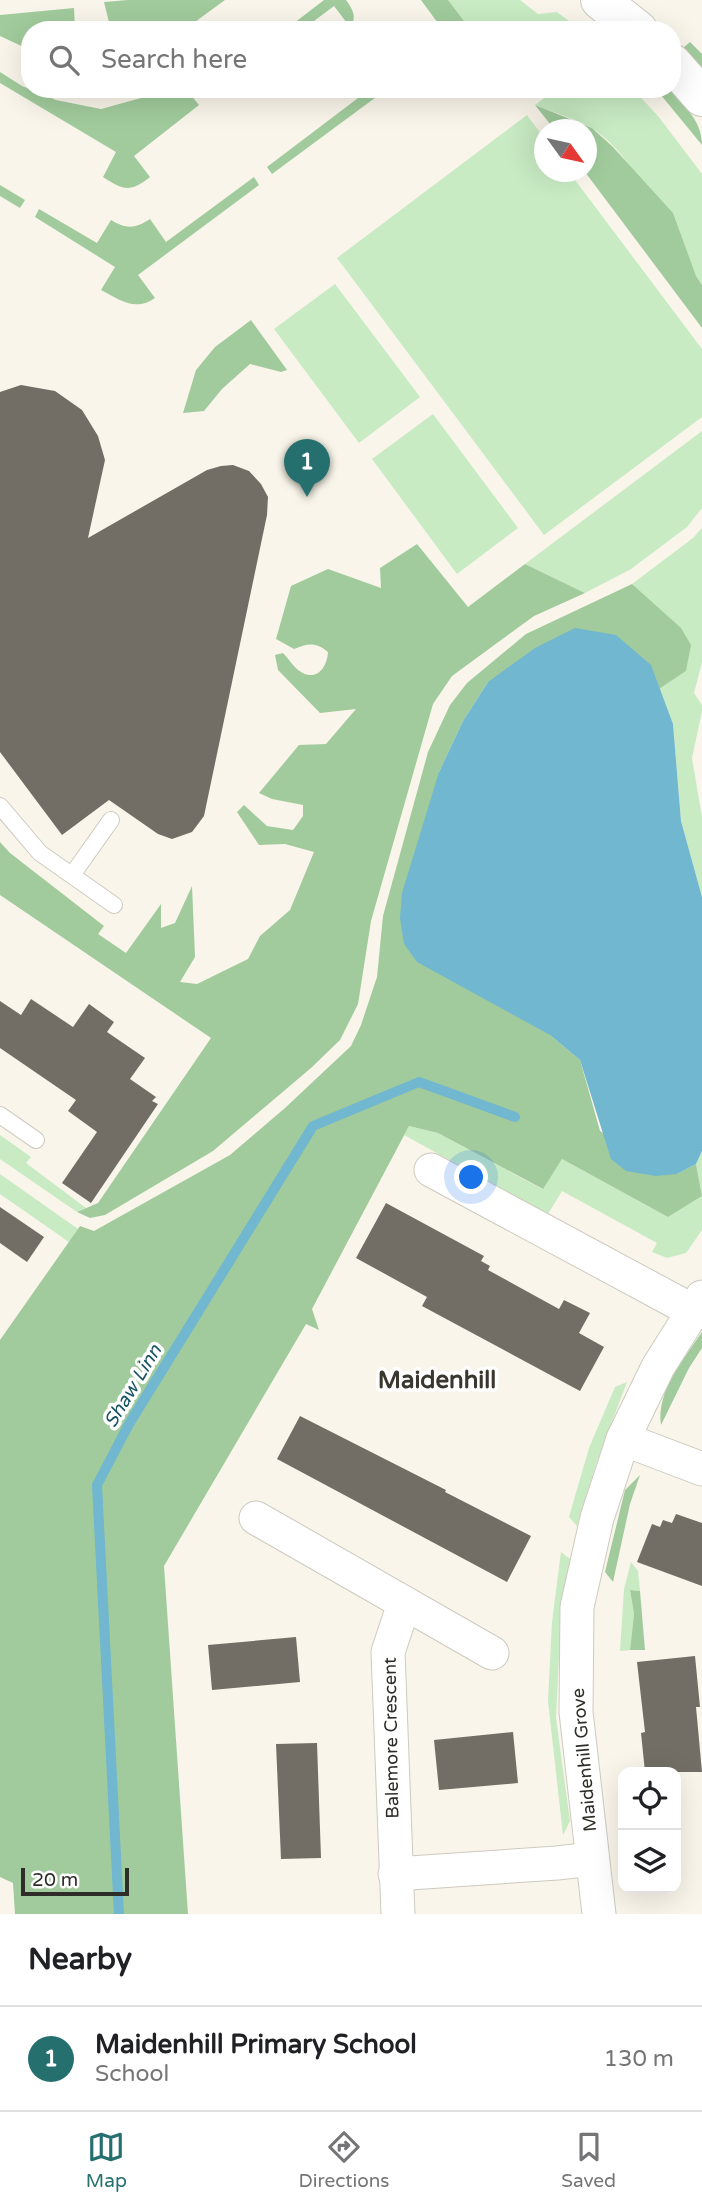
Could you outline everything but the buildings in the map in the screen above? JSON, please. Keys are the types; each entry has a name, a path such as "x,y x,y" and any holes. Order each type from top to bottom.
{"street":[{"path":"600,0 627,21"},
{"path":"681,73 702,97"},
{"path":"431,1170 697,1304"},
{"name":"Maidenhill Grove","path":"599,1914 576,1712 577,1607 597,1518 623,1439 658,1367 697,1304"},
{"path":"623,1439 702,1469"},
{"path":"256,1518 492,1653"},
{"name":"Balemore Crescent","path":"398,1914 388,1652 404,1604"},
{"path":"395,1874 592,1859"}],"lane":[{"path":"0,806 40,853 114,905"},
{"path":"72,875 111,820"},
{"path":"0,1115 36,1140"}],"green space":[{"path":"225,0 196,21 109,21 104,2"},
{"path":"324,0 346,0 354,17 353,21 345,21 334,6 314,21 297,21"},
{"path":"421,0 448,0 464,21 436,21"},
{"path":"448,0 520,0 538,14 557,12 569,21 464,21"},
{"path":"74,8 75,21 21,21 21,46 0,36 0,15"},
{"path":"690,42 702,54 702,68 683,48"},
{"path":"0,72 21,85 21,95 0,83"},
{"path":"25,98 51,98 101,109 141,98 193,98 199,105 134,156 150,177 137,186 121,187 103,177 116,152"},
{"path":"358,98 375,98 272,174 267,167"},
{"path":"544,98 641,98 658,116 702,174 702,285 637,177 607,139 597,132 597,119 570,118 535,105"},
{"path":"663,98 678,98 687,108 696,121 702,145"},
{"path":"535,105 570,119 546,119"},
{"path":"527,115 534,124 534,182 577,182 702,349 702,417 544,535 337,258"},
{"path":"597,132 673,213 696,276 702,285 702,328 592,182 597,182"},
{"path":"254,177 259,185 138,275 155,298 141,304 128,303 101,290 115,267 35,217 39,209 97,243 111,220 130,227 150,219 166,242"},
{"path":"0,185 25,200 20,208 0,196"},
{"path":"335,284 420,397 359,443 274,329"},
{"path":"251,320 287,370 281,372 250,364 222,389 204,411 183,413 196,370 215,347"},
{"path":"433,414 518,528 457,574 372,459"},
{"path":"702,431 702,508 687,527 631,569 585,593 525,564"},
{"path":"702,528 702,662 694,693 702,705 702,711 692,758 702,817 702,897 681,821 673,724 659,689 686,671 632,584 693,538"},
{"path":"417,544 468,607 525,564 585,593 534,616 452,676 433,704 371,921 358,1004 340,1040 213,1151 105,1215 90,1218 77,1212 98,1203 211,1038 0,895 0,842 10,853 104,926 98,934 126,953 161,904 161,928 175,923 192,886 195,957 180,982 197,984 248,959 260,936 290,910 314,852 285,844 259,845 237,812 244,805 267,826 293,830 303,816 303,805 272,799 259,793 299,745 326,744 356,709 320,713 278,670 275,655 283,653 304,674 315,674 323,669 328,652 316,645 294,649 276,639 291,586 328,569 381,588 380,568"},
{"path":"632,584 681,628 691,645 686,671 659,689 650,665 488,682 463,721 439,772 550,1035 580,1060 600,1131 677,1174 696,1164 702,1196 668,1217 562,1159 543,1189 438,1133 409,1126 312,1309 319,1330 306,1324 164,1566 188,1914 15,1914 13,1883 0,1877 0,1340 80,1226 94,1231 230,1155 351,1046 377,977 383,916 428,752 450,705 467,683 526,634"},
{"path":"409,1126 438,1133 542,1189 562,1159 668,1217 702,1196 702,1230 686,1253 667,1258 652,1252 657,1243 562,1191 548,1214 404,1135"},
{"path":"0,1135 31,1157 26,1163 86,1208 77,1212 0,1159"},
{"path":"702,1151 702,1196 696,1164"},
{"path":"0,1174 78,1229 69,1242 0,1194"},
{"path":"702,1332 702,1348 661,1425 667,1388"},
{"path":"627,1382 596,1464 577,1526 569,1517 589,1448 615,1387"},
{"path":"640,1475 630,1504 613,1582 605,1572 625,1490"},
{"path":"561,1552 570,1559 560,1635 556,1718 570,1821 563,1835 548,1701 552,1622"},
{"path":"631,1562 638,1571 640,1591 630,1590 634,1614 630,1650 620,1651 624,1589"},
{"path":"630,1590 640,1591 645,1650 630,1650 634,1614"}],"water":[{"path":"575,628 616,635 651,665 673,724 681,821 702,897 702,1151 696,1164 677,1174 656,1176 626,1171 611,1159 580,1060 550,1035 417,962 404,944 400,918 402,893 439,772 463,721 488,682 535,648"}],"waterway":[{"name":"Shaw Linn","path":"119,1914 97,1485 129,1424 313,1126 419,1082 515,1117"}],"place":[{"name":"Maidenhill Primary School","path":"307,497"}],"district":[{"name":"Maidenhill","path":"437,1380"}]}
